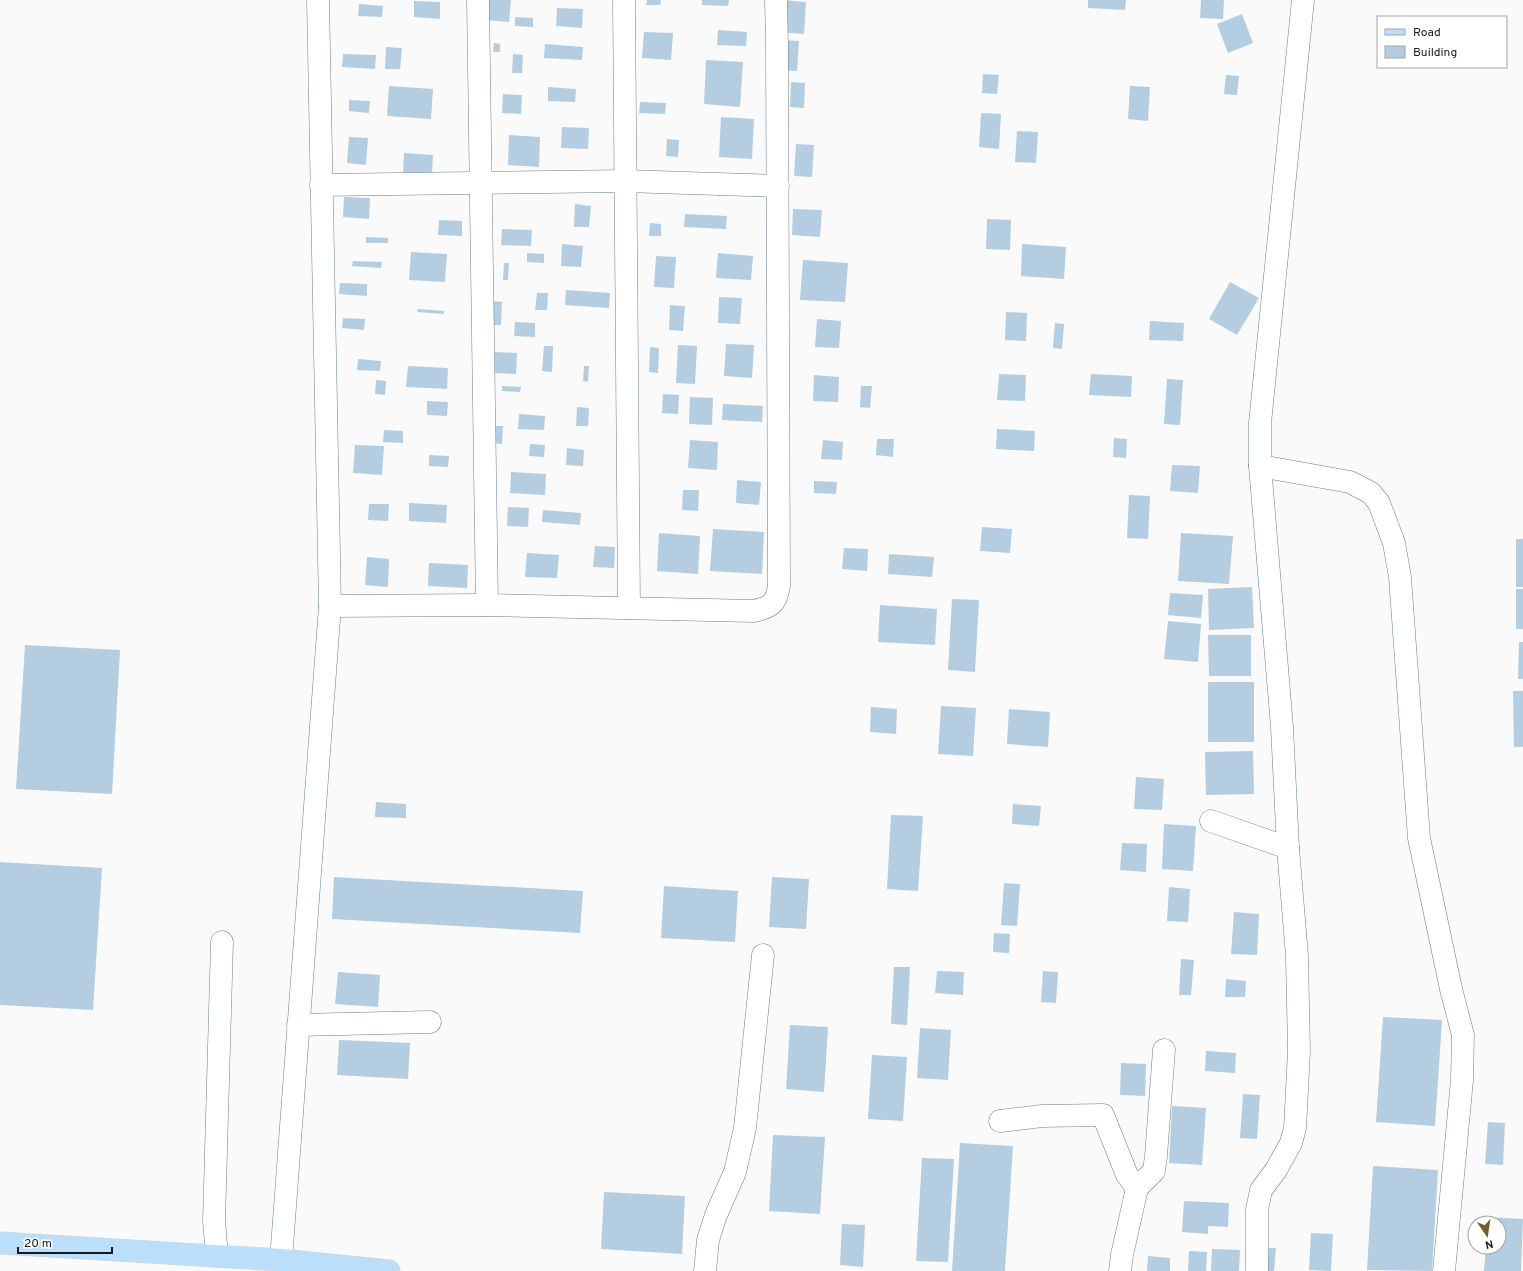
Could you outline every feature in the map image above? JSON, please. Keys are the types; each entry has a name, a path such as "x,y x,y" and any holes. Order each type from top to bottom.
{"main road":[{"path":"0,1243 281,1260 389,1271"}],"street":[{"path":"281,1260 330,606 318,0"},
{"path":"478,0 487,605"},
{"path":"624,0 629,608"},
{"path":"330,606 487,605 754,611 772,604 777,598 779,586 776,0"},
{"path":"1257,1271 1257,1210 1261,1190 1276,1170 1285,1154 1291,1143 1295,1128 1299,1051 1297,956 1288,848 1282,727 1260,466 1260,423 1304,0"},
{"path":"321,185 625,181 778,186"},
{"path":"1260,466 1350,482 1371,493 1379,504 1394,543 1400,577 1419,838 1451,989 1463,1035 1462,1080 1444,1271"},
{"path":"1211,821 1288,848"},
{"path":"217,1256 214,1221 222,942"},
{"path":"705,1271 708,1240 716,1215 735,1172 745,1128 763,955"},
{"path":"298,1025 430,1022"},
{"path":"1120,1271 1122,1255 1137,1188 1154,1170 1164,1050"},
{"path":"1000,1121 1042,1116 1103,1115 1127,1175 1137,1188"}],"building":[{"path":"487,0 511,0 509,22 485,20"},
{"path":"647,0 661,0 660,5 646,5"},
{"path":"702,0 729,0 728,6 702,5"},
{"path":"782,0 806,2 804,34 779,32"},
{"path":"1088,0 1126,0 1125,10 1088,8"},
{"path":"1201,0 1224,0 1223,19 1200,18"},
{"path":"414,1 440,2 440,19 414,17"},
{"path":"359,4 383,6 382,17 358,16"},
{"path":"557,8 583,9 582,28 556,26"},
{"path":"1242,14 1253,43 1228,53 1217,24"},
{"path":"515,17 533,18 533,27 515,26"},
{"path":"718,30 747,32 746,46 717,45"},
{"path":"644,32 673,33 671,60 642,58"},
{"path":"781,40 799,41 797,71 780,70"},
{"path":"494,43 500,44 500,52 493,52"},
{"path":"545,44 583,47 582,60 544,58"},
{"path":"386,47 402,48 400,69 385,69"},
{"path":"343,54 376,55 375,69 342,67"},
{"path":"513,54 523,55 522,73 512,73"},
{"path":"706,60 743,62 740,107 704,104"},
{"path":"983,74 999,75 997,94 982,93"},
{"path":"1226,75 1239,76 1237,95 1224,94"},
{"path":"791,82 805,83 804,108 790,107"},
{"path":"389,86 433,89 431,119 387,116"},
{"path":"1130,86 1150,87 1148,121 1128,119"},
{"path":"548,87 576,89 575,102 548,101"},
{"path":"503,94 522,95 521,114 502,113"},
{"path":"349,100 370,101 369,113 349,111"},
{"path":"640,102 666,103 665,114 639,113"},
{"path":"981,113 1001,114 999,149 979,147"},
{"path":"721,117 754,119 752,159 719,157"},
{"path":"562,127 589,128 588,149 561,148"},
{"path":"1017,131 1038,132 1036,163 1015,162"},
{"path":"509,135 540,137 539,167 508,165"},
{"path":"349,137 368,138 366,165 347,163"},
{"path":"667,139 679,140 678,157 666,156"},
{"path":"796,144 814,145 812,177 794,176"},
{"path":"404,153 433,155 432,174 403,172"},
{"path":"344,197 370,198 369,219 343,217"},
{"path":"575,204 591,206 589,227 574,227"},
{"path":"793,209 822,210 820,237 792,235"},
{"path":"685,214 727,216 726,229 684,227"},
{"path":"987,219 1011,220 1010,250 986,249"},
{"path":"439,220 462,221 462,236 438,235"},
{"path":"650,223 661,224 661,236 649,236"},
{"path":"502,229 532,230 531,246 501,245"},
{"path":"366,237 388,238 388,243 366,243"},
{"path":"562,244 583,246 581,267 561,266"},
{"path":"1022,244 1066,247 1064,279 1021,276"},
{"path":"411,252 447,254 445,282 409,280"},
{"path":"527,253 544,254 544,263 527,262"},
{"path":"718,253 753,256 751,280 716,278"},
{"path":"656,256 676,257 674,288 654,287"},
{"path":"803,260 848,263 845,302 800,300"},
{"path":"353,261 382,262 381,268 352,266"},
{"path":"504,263 509,263 508,280 503,280"},
{"path":"1230,282 1259,298 1237,335 1209,319"},
{"path":"340,283 367,284 367,296 339,294"},
{"path":"566,290 610,293 609,308 565,305"},
{"path":"537,293 548,293 547,310 535,310"},
{"path":"719,297 742,298 740,324 718,323"},
{"path":"493,301 502,302 501,325 492,325"},
{"path":"670,305 685,306 683,331 669,330"},
{"path":"418,309 444,311 444,314 417,312"},
{"path":"1006,312 1027,313 1026,341 1005,340"},
{"path":"343,318 365,319 364,330 342,328"},
{"path":"817,319 841,321 839,348 815,347"},
{"path":"1150,321 1184,323 1183,341 1149,340"},
{"path":"515,322 535,323 535,337 514,336"},
{"path":"1055,323 1064,324 1062,349 1053,348"},
{"path":"726,344 754,345 752,378 724,376"},
{"path":"678,345 697,346 695,384 676,383"},
{"path":"544,346 553,346 552,372 542,371"},
{"path":"650,347 659,348 658,373 649,372"},
{"path":"494,352 517,353 516,374 493,373"},
{"path":"358,359 381,361 380,371 357,370"},
{"path":"408,366 448,368 447,389 406,387"},
{"path":"584,366 589,366 588,382 583,381"},
{"path":"999,374 1026,375 1025,401 997,400"},
{"path":"1091,374 1132,376 1131,397 1089,395"},
{"path":"814,375 839,377 838,402 813,401"},
{"path":"1167,379 1183,380 1180,425 1164,424"},
{"path":"376,380 386,381 385,395 375,394"},
{"path":"502,386 521,387 520,392 502,391"},
{"path":"861,386 872,386 870,408 860,407"},
{"path":"663,394 679,395 678,414 662,413"},
{"path":"690,397 713,398 712,425 689,424"},
{"path":"427,401 448,402 447,416 427,415"},
{"path":"723,404 763,406 762,422 722,420"},
{"path":"577,407 589,408 588,426 576,426"},
{"path":"519,414 545,416 544,430 518,429"},
{"path":"493,426 503,426 502,444 491,443"},
{"path":"997,429 1035,431 1034,451 996,449"},
{"path":"384,430 403,431 403,443 383,442"},
{"path":"1114,438 1127,439 1126,458 1113,457"},
{"path":"877,439 894,439 893,457 876,455"},
{"path":"690,440 718,442 717,470 688,468"},
{"path":"823,440 843,442 842,460 821,459"},
{"path":"530,444 545,445 544,457 529,456"},
{"path":"355,445 384,446 382,475 353,473"},
{"path":"567,448 584,450 583,466 566,465"},
{"path":"429,455 449,456 448,467 429,466"},
{"path":"1172,465 1200,466 1198,493 1170,491"},
{"path":"511,472 546,474 545,495 510,493"},
{"path":"737,480 761,482 759,505 736,503"},
{"path":"814,481 837,482 836,494 814,493"},
{"path":"683,490 699,490 698,511 682,510"},
{"path":"1129,495 1150,496 1148,539 1127,538"},
{"path":"409,503 447,505 446,523 409,521"},
{"path":"369,504 389,504 388,521 368,520"},
{"path":"508,507 529,508 528,527 507,526"},
{"path":"543,510 581,513 580,525 542,522"},
{"path":"982,527 1012,529 1010,553 980,551"},
{"path":"713,529 764,532 762,574 710,571"},
{"path":"659,533 700,536 698,574 657,571"},
{"path":"1181,533 1233,536 1229,584 1178,581"},
{"path":"1516,539 1523,539 1523,587 1516,587"},
{"path":"595,546 615,547 614,568 593,567"},
{"path":"844,548 868,549 867,571 842,569"},
{"path":"527,553 559,555 557,578 525,577"},
{"path":"889,554 934,557 932,577 888,574"},
{"path":"367,557 389,559 388,587 365,585"},
{"path":"429,563 468,565 467,588 428,586"},
{"path":"1252,587 1254,628 1209,630 1208,589"},
{"path":"1516,589 1523,589 1523,629 1516,629"},
{"path":"1170,593 1203,595 1201,618 1168,615"},
{"path":"952,599 979,600 975,672 948,670"},
{"path":"880,605 937,609 935,645 878,642"},
{"path":"1168,621 1201,624 1198,662 1164,659"},
{"path":"1208,635 1251,635 1251,676 1209,676"},
{"path":"1519,642 1523,642 1523,679 1518,679"},
{"path":"25,645 120,650 112,794 16,789"},
{"path":"1208,682 1254,682 1254,742 1208,742"},
{"path":"1513,691 1523,691 1523,747 1514,747"},
{"path":"941,706 976,708 973,756 938,754"},
{"path":"871,707 897,709 896,734 870,732"},
{"path":"1009,709 1050,712 1048,747 1007,744"},
{"path":"1253,751 1254,794 1206,795 1205,752"},
{"path":"1136,777 1164,779 1162,810 1134,809"},
{"path":"376,802 406,804 406,818 375,817"},
{"path":"1013,804 1041,806 1039,826 1012,824"},
{"path":"891,815 923,816 918,891 887,889"},
{"path":"1164,824 1196,826 1193,871 1162,869"},
{"path":"1122,843 1147,844 1146,872 1120,870"},
{"path":"0,862 102,868 93,1010 0,1005"},
{"path":"334,877 583,891 580,933 332,919"},
{"path":"772,877 809,879 806,929 769,927"},
{"path":"1004,883 1020,884 1017,926 1001,925"},
{"path":"664,886 738,891 735,942 661,938"},
{"path":"1169,887 1190,889 1188,922 1167,921"},
{"path":"1234,912 1259,914 1257,955 1231,954"},
{"path":"994,933 1010,934 1009,953 993,952"},
{"path":"1181,959 1194,960 1191,995 1179,995"},
{"path":"894,967 910,967 907,1025 891,1024"},
{"path":"937,971 964,972 963,995 935,993"},
{"path":"1043,971 1058,972 1056,1003 1041,1002"},
{"path":"338,972 380,975 378,1007 335,1004"},
{"path":"1226,979 1246,981 1245,997 1225,997"},
{"path":"1383,1017 1442,1020 1435,1126 1376,1122"},
{"path":"790,1025 828,1027 824,1092 786,1089"},
{"path":"920,1028 951,1030 948,1080 917,1078"},
{"path":"339,1040 410,1043 408,1079 337,1075"},
{"path":"1206,1051 1236,1053 1235,1073 1205,1071"},
{"path":"872,1055 907,1057 903,1121 868,1119"},
{"path":"1121,1063 1146,1064 1145,1096 1120,1095"},
{"path":"1243,1094 1260,1095 1257,1139 1240,1138"},
{"path":"1172,1106 1206,1108 1202,1165 1169,1163"},
{"path":"1488,1122 1505,1123 1503,1165 1485,1164"},
{"path":"773,1135 825,1137 820,1214 769,1211"},
{"path":"960,1143 1013,1146 1005,1271 952,1271"},
{"path":"922,1158 954,1159 948,1262 916,1261"},
{"path":"1373,1166 1438,1170 1432,1271 1367,1270"},
{"path":"604,1192 685,1196 682,1254 601,1249"},
{"path":"1184,1201 1229,1203 1228,1227 1208,1226 1208,1234 1182,1232"},
{"path":"1507,1218 1523,1219 1521,1271 1484,1271 1485,1255 1507,1255"},
{"path":"842,1224 865,1225 863,1267 840,1265"},
{"path":"1311,1233 1333,1234 1331,1271 1309,1270"},
{"path":"1269,1248 1276,1248 1274,1271 1267,1271"},
{"path":"1212,1249 1240,1250 1239,1271 1211,1271"},
{"path":"1189,1251 1207,1252 1206,1271 1188,1271"},
{"path":"1148,1256 1170,1258 1170,1271 1147,1271"}]}
